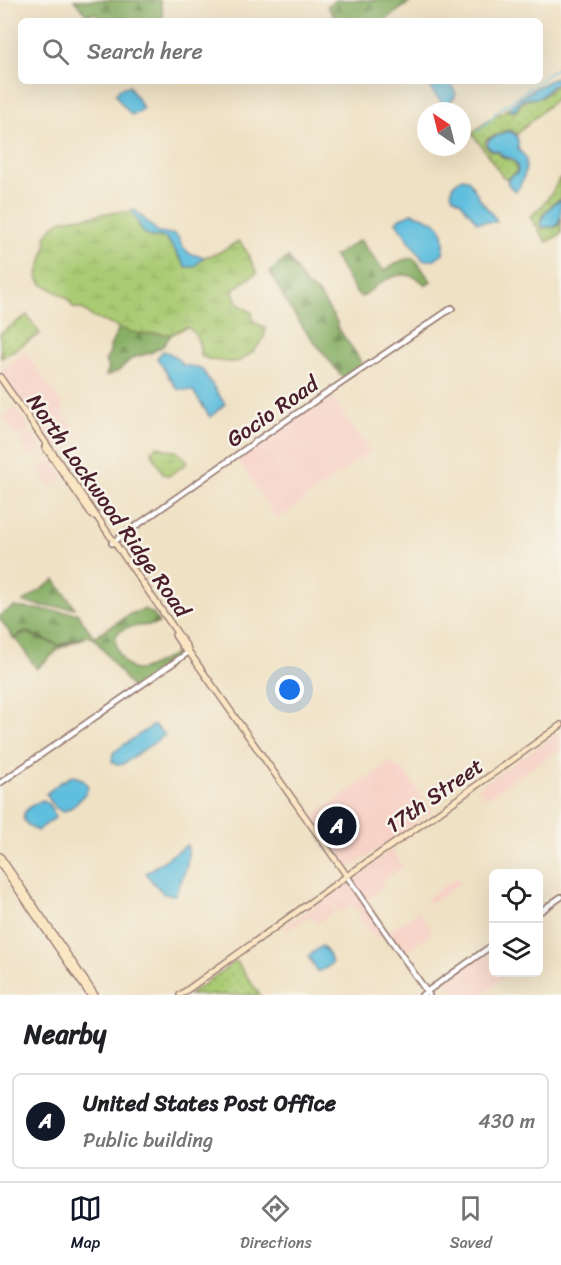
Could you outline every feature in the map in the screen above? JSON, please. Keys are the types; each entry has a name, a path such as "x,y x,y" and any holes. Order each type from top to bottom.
{"main road":[{"name":"North Lockwood Ridge Road","path":"0,377 113,542"},
{"name":"North Lockwood Ridge Road","path":"0,383 347,876"},
{"name":"17th Street","path":"180,995 561,725"},
{"path":"0,856 95,995"},
{"path":"0,863 90,995"}],"street":[{"name":"Gocio Road","path":"113,542 452,308"},
{"path":"0,783 189,652"},
{"name":"North Lockwood Ridge Road","path":"347,876 426,994"},
{"path":"543,910 561,897"},
{"path":"426,994 489,948"}],"shaded area":[{"path":"26,352 64,408 62,411 79,435 56,451 0,373"},
{"path":"330,395 370,451 277,520 237,458"},
{"path":"15,407 31,430 17,438 4,417"},
{"path":"32,432 64,477 50,486 40,470 52,462 44,449 31,457 19,440 29,434 33,435"},
{"path":"561,731 561,749 486,798 478,788"},
{"path":"390,762 405,772 432,811 381,847 346,868 311,818"},
{"path":"392,850 403,867 382,881 385,887 366,900 388,932 429,904 427,898 456,878 460,883 419,912 433,932 402,954 351,879"},
{"path":"349,881 384,933 375,939 353,906 340,913 327,896"},
{"path":"326,898 335,911 317,923 310,916 287,930 284,927"},
{"path":"485,952 489,958 489,977 504,978 481,995 456,995 446,979"}],"green space":[{"path":"74,0 160,0 164,18 99,18 96,13 87,15"},
{"path":"336,0 413,0 388,18 336,18 327,6"},
{"path":"561,80 561,94 517,134 506,130 490,137 485,142 489,149 498,152 516,165 516,172 507,179 503,177 472,133 509,108 510,111 515,112 523,101 542,97"},
{"path":"561,178 561,199 544,213 540,223 544,228 556,227 560,224 561,217 561,234 547,242 530,217 547,200"},
{"path":"132,211 143,232 167,239 180,259 194,267 204,257 216,254 239,241 257,273 235,288 233,292 237,303 252,313 253,321 266,329 257,348 248,356 231,362 201,356 198,340 188,327 171,335 131,332 73,307 67,298 42,284 37,278 47,243 45,237 57,223 71,218"},
{"path":"360,240 384,271 411,258 415,259 431,281 426,285 416,278 400,275 386,280 362,297 356,293 334,256"},
{"path":"288,257 307,286 319,294 337,322 337,327 363,366 344,379 289,307 270,272"},
{"path":"27,315 40,334 1,358 0,334"},
{"path":"119,327 139,332 171,335 163,346 150,353 132,358 118,371 106,376 108,368 105,361"},
{"path":"158,446 176,451 186,459 187,463 169,476 163,474 151,451"},
{"path":"55,580 75,608 41,606 23,602"},
{"path":"13,607 77,613 94,637 130,614 145,609 154,615 159,623 127,628 118,633 116,637 117,649 128,666 137,670 151,666 176,653 181,654 132,688 93,638 86,636 59,645 27,632 14,639 0,619 0,616"},
{"path":"27,633 59,646 86,637 60,648 37,669 16,639"},
{"path":"236,961 260,995 189,995"}],"water":[{"path":"557,77 560,78 542,96 523,99 516,110 510,110 510,106 521,97"},
{"path":"436,84 451,84 456,94 454,98 449,102 441,102 430,88"},
{"path":"129,86 143,108 131,115 116,94 120,88"},
{"path":"508,131 516,135 518,149 526,161 524,175 516,191 507,182 518,172 517,165 511,158 504,157 487,146 490,139"},
{"path":"462,178 468,179 497,222 477,222 460,201 453,197 451,192 454,184"},
{"path":"561,200 561,215 558,224 554,227 543,227 541,223 545,213 554,203"},
{"path":"135,210 159,233 174,234 190,254 204,257 194,267 186,267 167,239 158,236 151,237 143,232 132,211"},
{"path":"412,213 428,218 442,230 443,253 433,260 423,260 396,222"},
{"path":"163,351 172,354 183,365 201,368 225,404 210,417 193,391 177,389 157,358"},
{"path":"154,725 165,735 123,764 117,765 112,762 113,753"},
{"path":"72,776 82,779 88,788 77,803 62,812 55,807 46,794"},
{"path":"43,800 49,805 55,818 37,831 30,827 23,818 26,810"},
{"path":"187,845 187,864 175,895 164,894 146,873"},
{"path":"322,946 329,954 332,963 318,972 308,956"}],"waterway":[{"path":"543,78 558,67"},
{"path":"477,131 495,116 497,111 535,84"}],"place":[{"name":"United States Post Office","path":"337,826"}]}
